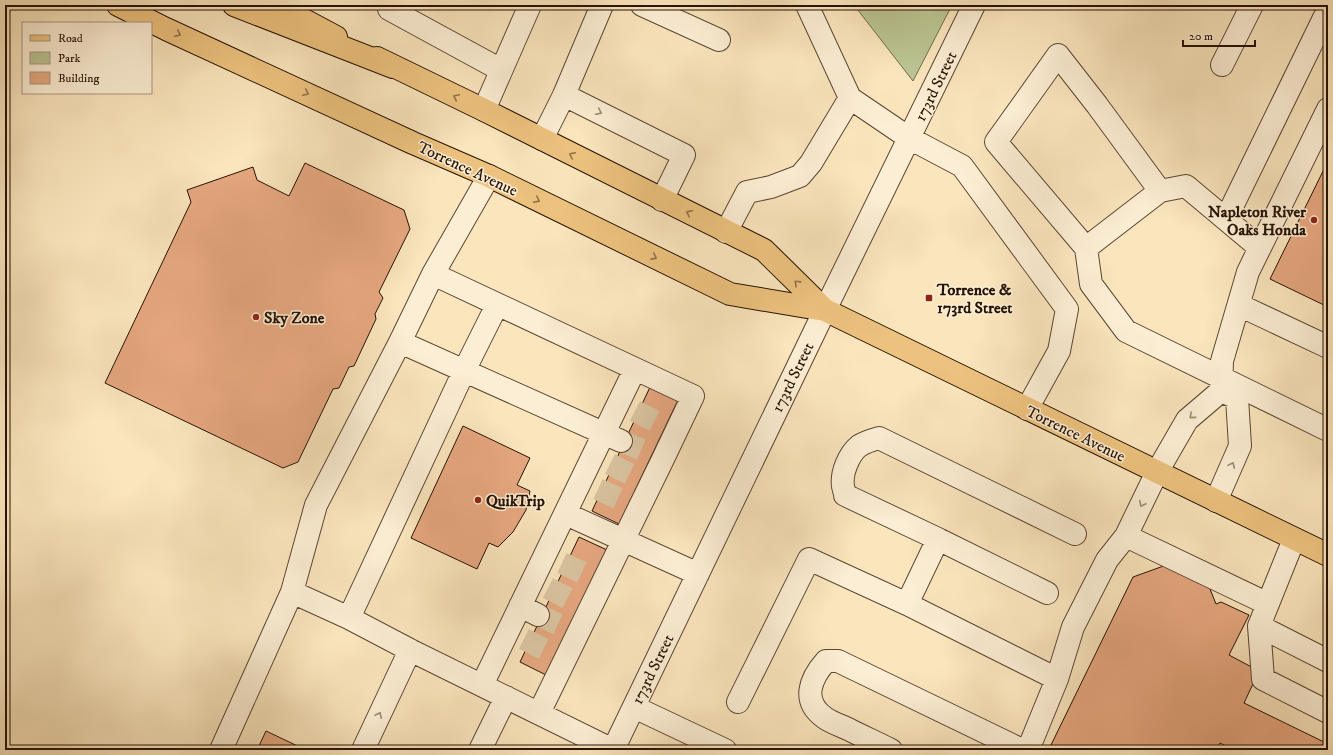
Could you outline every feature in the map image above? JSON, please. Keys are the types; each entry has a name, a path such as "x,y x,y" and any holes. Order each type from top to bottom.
{"main road":[{"name":"Torrence Avenue","path":"118,5 166,29 413,143 489,176 730,294 825,310 1328,555"},
{"path":"234,5 393,67"},
{"name":"Torrence Avenue","path":"276,5 393,67 484,110 764,250 825,310"}],"street":[{"path":"390,5 389,9 501,70"},
{"path":"484,110 530,5"},
{"path":"542,139 564,95 602,5"},
{"path":"642,5 719,40"},
{"path":"807,5 850,98 909,138 962,166 1067,309 1059,350 1027,409"},
{"name":"173rd Street","path":"613,750 974,5"},
{"path":"1222,65 1252,5"},
{"path":"1226,219 1324,18 1328,20"},
{"path":"1160,191 1058,55 996,142 1086,248 1091,284 1126,331 1222,385 1328,430"},
{"path":"564,95 684,154 662,200"},
{"path":"726,232 747,192 771,187 800,176 811,163 850,98"},
{"path":"1028,750 1057,679 1073,627 1108,560 1126,536 1157,472 1187,420 1222,385 1222,361 1248,272 1328,109"},
{"path":"221,750 292,592 316,505 400,342 433,274 489,176"},
{"path":"1086,248 1160,191 1186,186 1260,248"},
{"path":"433,274 692,396 670,428 632,505 623,540 596,579 571,630 559,656 540,713"},
{"path":"349,618 464,371 497,305"},
{"path":"1239,305 1328,348"},
{"path":"400,342 612,437"},
{"path":"482,685 516,635 554,559 566,514 589,485 626,407 635,369"},
{"path":"1216,501 1240,446 1237,398 1222,385"},
{"path":"1048,593 845,494 843,474 850,457 858,447 866,442 879,438 1075,534"},
{"path":"566,514 698,574"},
{"path":"1126,536 1268,604"},
{"path":"907,604 938,539"},
{"path":"1294,539 1259,626 1263,679 1328,712"},
{"path":"738,702 809,559 907,604 1057,679"},
{"path":"292,592 349,618 410,650 613,750"},
{"path":"1259,626 1328,661"},
{"path":"363,750 410,650"},
{"path":"891,750 826,718 815,710 809,691 818,670 826,661 838,661 1022,750"},
{"path":"480,750 506,697"},
{"path":"634,707 712,747"}],"green space":[{"path":"854,5 952,5 913,81"}],"building":[{"name":"Napleton River Oaks Honda","path":"1328,161 1328,307 1270,279"},
{"name":"Sky Zone","path":"305,163 404,210 410,229 379,292 383,298 375,314 376,319 354,366 349,367 339,388 333,389 298,462 283,468 105,383 191,202 187,190 253,167 257,180 289,196"},
{"path":"651,385 679,398 619,524 592,511"},
{"name":"QuikTrip","path":"463,426 530,458 517,485 530,491 526,510 513,532 498,547 489,543 477,569 411,538"},
{"path":"579,537 607,550 548,676 520,662"},
{"path":"1169,564 1206,579 1216,604 1221,602 1249,615 1229,655 1259,671 1244,703 1324,742 1320,750 1234,750 1220,743 1216,750 1061,750 1051,745 1133,577"},
{"path":"266,731 306,750 257,750"}],"tunnel":[{"path":"635,411 663,425"},
{"path":"621,441 649,453"},
{"path":"610,464 638,478"},
{"path":"598,489 626,502"},
{"path":"562,563 590,576"},
{"path":"548,588 577,603"},
{"path":"538,615 564,627"},
{"path":"524,639 552,653"}],"place":[{"name":"Napleton River Oaks Honda","path":"1314,220"},
{"name":"Torrence & 173rd Street","path":"929,298"},
{"name":"Sky Zone","path":"256,317"},
{"name":"QuikTrip","path":"478,500"}]}
